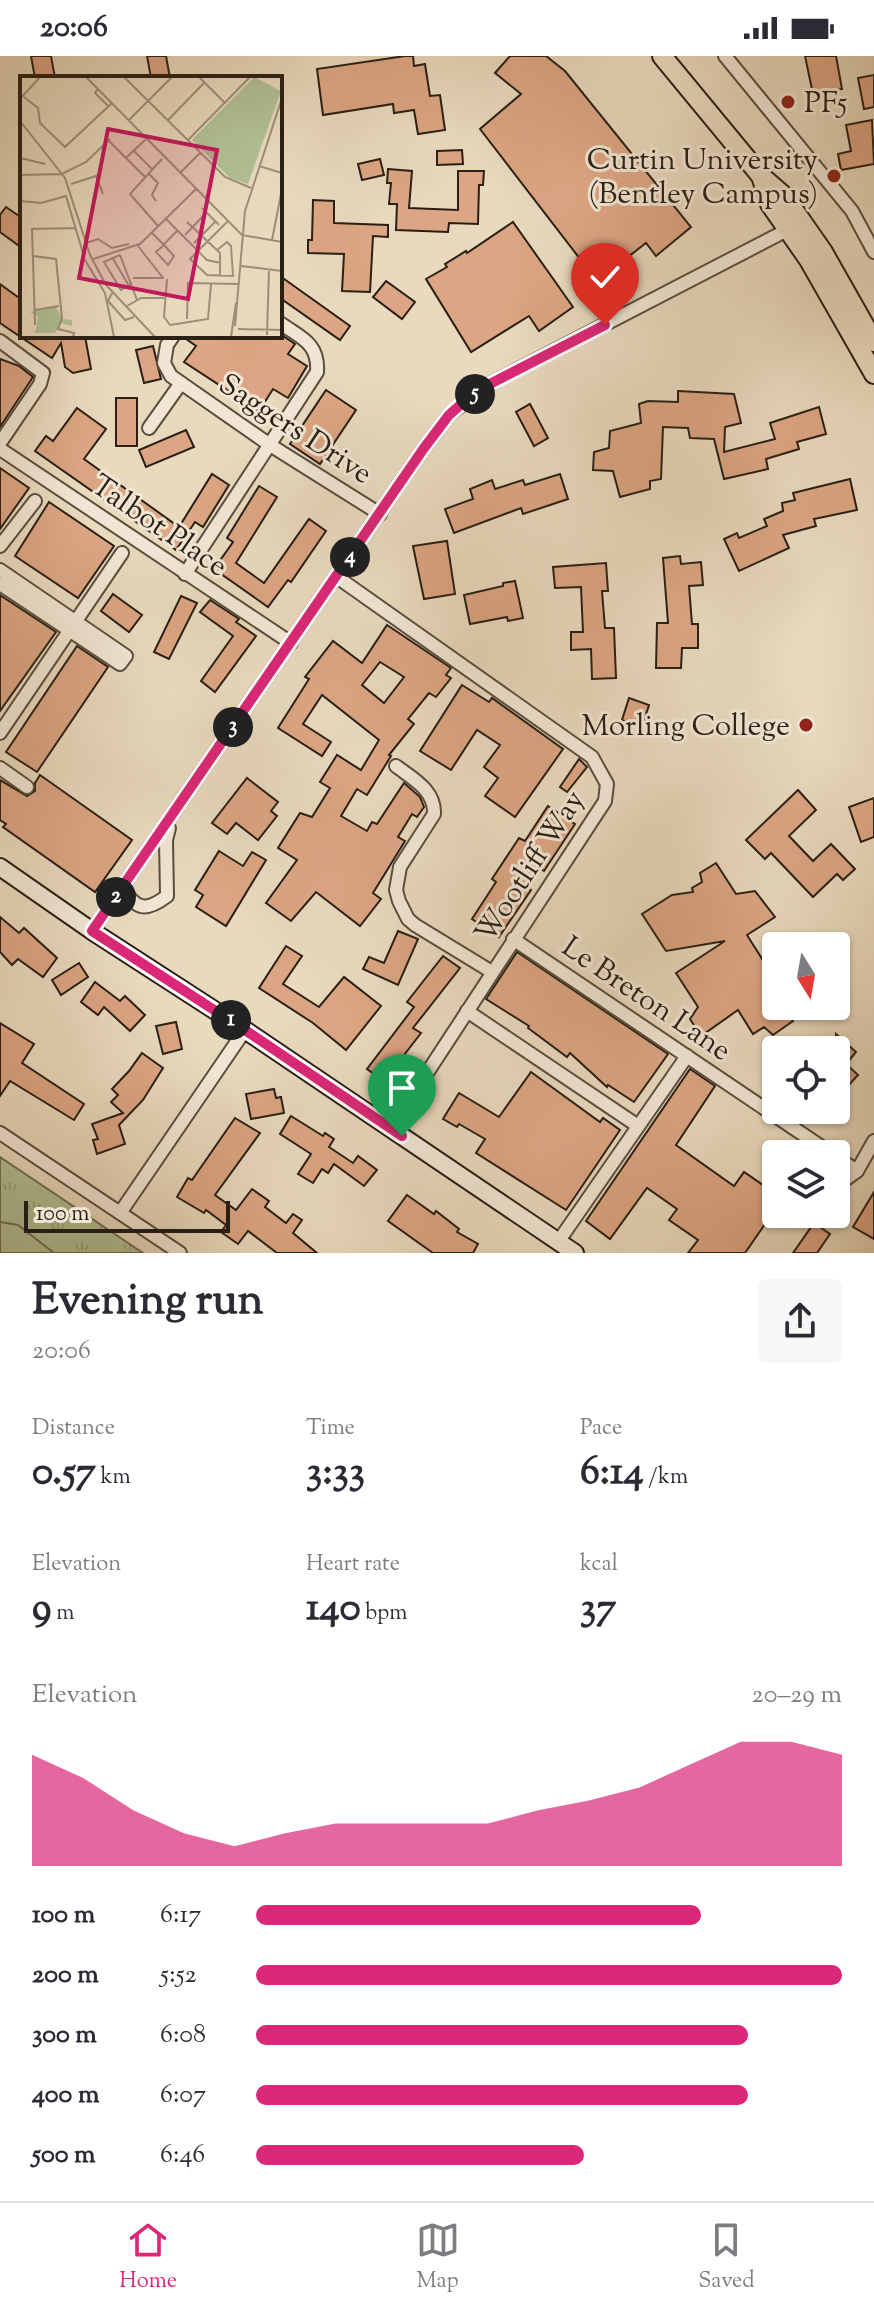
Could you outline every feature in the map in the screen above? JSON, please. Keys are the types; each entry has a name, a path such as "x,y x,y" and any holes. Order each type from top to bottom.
{"main road":[{"path":"662,56 761,176 770,204 823,252 874,342"},
{"path":"795,226 809,260 874,374"}],"street":[{"path":"725,56 852,211 874,252"},
{"path":"92,931 449,415 467,399 503,377 795,226"},
{"path":"185,574 317,372 316,352 311,345 282,324"},
{"name":"Saggers Drive","path":"170,340 164,363 171,376 270,445 380,514"},
{"path":"0,341 43,373 40,384 0,443"},
{"path":"149,428 181,383"},
{"name":"Talbot Place","path":"0,449 291,643"},
{"path":"0,546 35,501"},
{"path":"0,733 122,553"},
{"path":"0,570 72,626"},
{"name":"Wootliff Way","path":"337,577 592,757 604,775 607,793 605,801 408,1102"},
{"path":"0,584 72,626"},
{"path":"396,766 429,793 435,807 434,814 400,867 396,890 402,911 415,925 492,972"},
{"path":"0,768 27,787"},
{"path":"123,888 131,902 143,907 154,906 167,896 166,840 174,813"},
{"path":"0,867 575,1253"},
{"name":"Le Breton Lane","path":"513,939 812,1140"},
{"path":"467,1011 638,1126"},
{"path":"120,1213 245,1030"},
{"path":"558,1242 687,1056"},
{"path":"0,1133 180,1253"},
{"path":"850,1176 857,1171 874,1141"},
{"name":"Le Breton Lane","path":"850,1166 857,1171"}],"green space":[{"path":"0,1157 143,1253 0,1253"},
{"path":"0,1222 18,1225 54,1253 0,1253"}],"building":[{"path":"31,56 51,56 55,76 35,76"},
{"path":"147,56 166,56 170,76 151,76"},
{"path":"413,56 414,66 425,64 430,96 440,95 445,130 418,134 414,110 394,113 393,104 323,115 317,69"},
{"path":"510,56 546,56 565,71 691,227 656,256 646,243 597,281 480,129 521,94 495,73"},
{"path":"805,56 836,56 842,89 813,94"},
{"path":"874,75 874,107 864,109 858,78"},
{"path":"872,120 874,164 841,170 838,154 851,151 846,125"},
{"path":"462,150 463,164 437,165 437,151"},
{"path":"380,159 384,175 362,180 358,164"},
{"path":"388,169 412,171 409,208 458,210 458,171 484,171 483,185 479,185 478,224 449,223 448,232 396,230 397,204 389,204 391,183 387,183"},
{"path":"313,200 334,201 334,223 388,225 388,237 373,236 370,292 342,291 344,254 308,253 308,240 312,240"},
{"path":"6,207 20,217 20,247 0,232 0,215"},
{"path":"513,222 573,307 539,331 529,316 471,352 426,279"},
{"path":"282,277 350,326 340,340 282,299"},
{"path":"386,281 415,302 402,319 373,297"},
{"path":"0,284 20,299 20,336 0,323"},
{"path":"282,335 295,344 288,354 307,366 288,398 273,389 259,411 184,362 196,346 185,338 282,338"},
{"path":"22,338 85,338 91,369 73,373 65,367 61,343 52,358"},
{"path":"153,346 161,379 144,383 136,350"},
{"path":"0,359 19,366 33,377 0,427"},
{"path":"326,390 356,410 320,464 290,444"},
{"path":"678,391 734,394 741,423 725,427 724,452 775,439 770,423 819,407 826,434 797,442 799,449 766,459 768,469 724,479 714,439 690,438 688,428 663,427 661,479 650,481 650,489 620,497 613,471 593,470 594,452 609,448 610,431 641,423 639,404 648,401 678,402"},
{"path":"116,398 137,398 137,446 116,446"},
{"path":"530,404 548,438 534,446 516,412"},
{"path":"77,408 106,429 84,459 179,527 212,474 229,485 203,527 195,522 176,550 35,451 46,436 53,441"},
{"path":"186,430 194,447 146,467 139,450"},
{"path":"0,468 29,488 0,529"},
{"path":"560,474 568,499 523,514 521,508 454,533 445,509 473,499 470,489 492,480 495,489 523,480 525,485"},
{"path":"850,479 857,510 814,519 816,526 783,535 789,548 739,571 724,539 737,533 739,538 767,526 764,519 783,511 782,503 795,500 793,493"},
{"path":"259,486 277,497 236,563 264,583 309,519 326,531 291,582 288,580 268,607 214,569 233,542 227,538"},
{"path":"49,502 114,546 78,598 15,556"},
{"path":"447,541 455,594 424,599 413,546"},
{"path":"680,556 681,564 701,562 703,585 689,586 692,624 698,624 698,648 682,648 681,668 656,668 657,623 668,623 663,558"},
{"path":"606,563 608,591 602,591 605,628 614,628 616,678 592,679 591,649 571,650 571,632 583,632 581,587 555,588 553,567"},
{"path":"515,581 523,618 508,621 507,617 470,624 464,595"},
{"path":"113,594 142,615 129,632 101,611"},
{"path":"0,595 56,632 0,711"},
{"path":"181,596 197,603 169,659 154,652"},
{"path":"210,600 239,619 236,622 256,636 215,692 201,681 233,636 200,612"},
{"path":"387,625 451,668 446,675 451,678 436,697 429,693 408,719 414,724 389,755 367,795 357,789 341,816 367,831 372,822 377,824 404,783 420,797 424,807 417,817 412,814 398,837 405,841 373,893 381,899 360,926 316,892 291,921 266,903 297,860 278,848 300,813 312,817 330,788 320,782 337,755 361,770 379,740 322,695 303,724 331,742 322,756 278,728 309,679 305,677 333,641 362,663","holes":["380,662 404,677 384,703 362,685"]},
{"path":"77,646 108,667 37,772 6,752"},
{"path":"462,685 489,702 492,698 563,749 515,817 485,796 498,778 484,767 500,745 477,730 451,770 420,751"},
{"path":"629,698 649,705 642,727 622,720"},
{"path":"579,759 587,767 567,792 560,787"},
{"path":"40,775 132,840 95,892 3,827 6,824 0,820 0,780 27,796 35,791"},
{"path":"247,778 278,802 271,811 277,816 258,840 236,823 227,834 212,823"},
{"path":"798,790 816,810 789,836 813,861 831,844 855,869 843,880 837,874 813,897 771,853 765,859 746,840"},
{"path":"874,798 874,837 861,842 849,807"},
{"path":"548,806 575,824 544,871 539,868 526,887 531,890 499,937 472,919 496,882 492,879 519,838 525,841"},
{"path":"219,851 243,866 252,852 266,860 226,926 196,907 203,895 195,890"},
{"path":"716,863 736,894 755,891 775,917 747,935 762,959 762,1020 793,1021 773,1035 764,1027 753,1034 738,1010 701,1036 690,1019 698,1007 676,973 725,941 666,951 642,914 672,895 693,892 692,888 702,882 700,873"},
{"path":"0,917 19,933 24,928 57,958 43,977 18,959 12,965 0,952"},
{"path":"398,931 418,939 398,985 363,969 369,957 384,963"},
{"path":"286,946 302,956 283,984 319,1007 344,977 381,1006 346,1050 313,1023 259,988"},
{"path":"517,952 668,1054 634,1102 607,1087 570,1053 567,1057 529,1026 486,999"},
{"path":"443,956 460,968 413,1028 421,1033 384,1081 367,1069 414,1007 407,1002"},
{"path":"79,963 88,977 61,995 52,980"},
{"path":"95,982 120,1001 125,996 145,1015 130,1031 104,1007 98,1015 81,1002"},
{"path":"176,1022 182,1049 163,1054 156,1026"},
{"path":"0,1023 34,1044 22,1063 84,1104 74,1120 10,1081 0,1096"},
{"path":"142,1053 163,1068 143,1100 119,1125 125,1144 97,1154 93,1140 98,1139 92,1124 123,1113 111,1102 118,1095 112,1089"},
{"path":"850,1068 858,1075 850,1084"},
{"path":"690,1069 715,1086 676,1145 734,1186 744,1172 762,1184 762,1228 745,1253 688,1253 698,1240 669,1220 677,1209 647,1188 610,1239 586,1221"},
{"path":"531,1072 600,1122 603,1118 620,1130 566,1210 476,1153 485,1139 443,1119 459,1093 499,1117"},
{"path":"274,1089 276,1098 281,1097 284,1113 251,1119 246,1094"},
{"path":"291,1116 323,1136 325,1133 334,1139 329,1147 353,1163 358,1156 377,1170 364,1186 334,1164 328,1173 322,1169 313,1183 298,1174 311,1154 280,1134"},
{"path":"235,1118 260,1133 215,1195 236,1210 252,1189 269,1201 265,1207 286,1223 293,1214 302,1220 293,1233 317,1253 277,1253 248,1231 238,1244 221,1232 226,1225 206,1210 204,1213 177,1197"},
{"path":"874,1192 874,1239 853,1227"},
{"path":"407,1195 434,1214 436,1211 459,1229 457,1232 478,1244 473,1253 433,1253 388,1221"},
{"path":"810,1228 821,1228 830,1234 817,1253 793,1253"}],"place":[{"name":"PF5","path":"788,102"},
{"name":"Curtin University (Bentley Campus)","path":"834,176"},
{"name":"Morling College","path":"806,725"}],"route":[{"path":"402,1136 92,931 449,415 484,387 605,325"}]}
